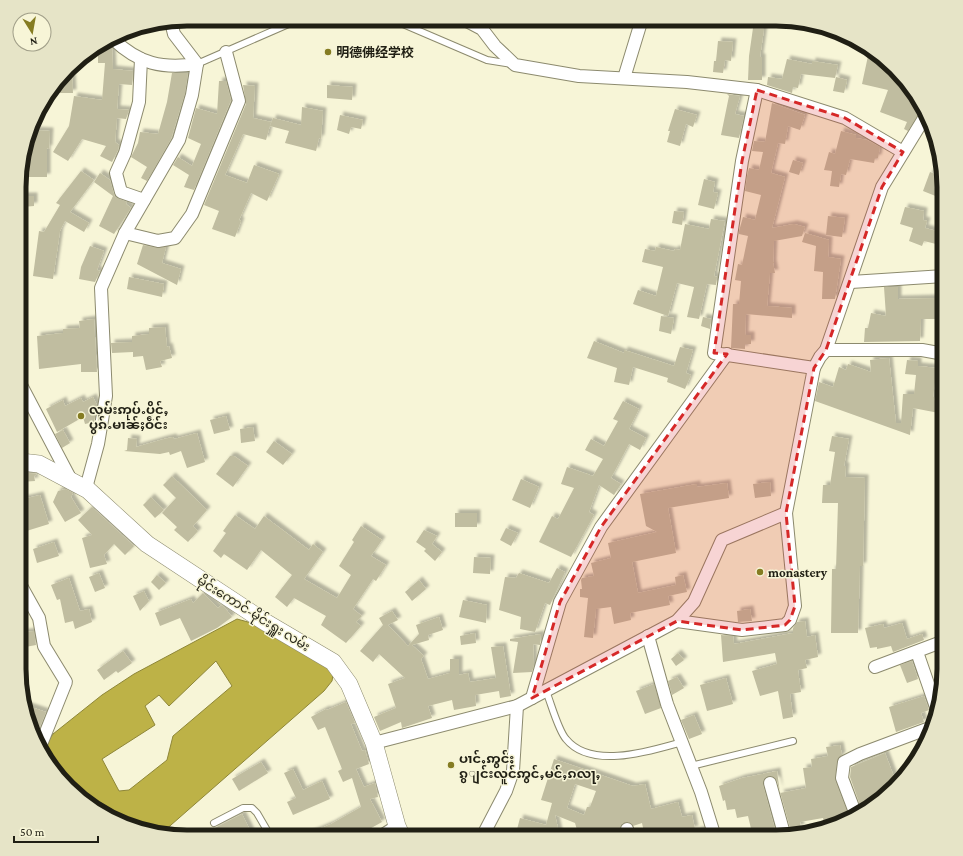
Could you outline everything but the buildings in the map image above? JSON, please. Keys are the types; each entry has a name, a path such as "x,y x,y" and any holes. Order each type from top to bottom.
{"main road":[{"name":"မိုင်းကောင်-မိုင်းရှူး လမ်း","path":"26,463 39,464 78,484 147,544 265,622 333,662 349,684 374,743 400,830"}],"street":[{"path":"78,484 98,444 106,396 101,288 125,233 179,140 192,95 197,64 174,34 172,26"},
{"path":"476,26 482,29 495,46 516,64 579,76 687,82 757,90 845,118 903,152"},
{"path":"624,78 640,26"},
{"path":"117,43 124,50 159,66 180,67 197,64"},
{"path":"125,233 158,241 174,238 192,214 239,101 226,52"},
{"path":"141,59 139,102 125,153 116,173 121,192 144,200"},
{"path":"757,90 742,160 714,353 814,368"},
{"path":"677,621 742,630 785,625 790,620 795,606 786,513 814,368 820,356 826,350 851,282 882,187 923,121"},
{"path":"851,282 937,276"},
{"path":"826,350 922,350 937,353"},
{"path":"532,698 560,602 601,527 726,354"},
{"path":"26,394 78,484"},
{"path":"374,743 517,706 677,621 694,602 722,540 786,513"},
{"path":"26,595 39,618 44,646 66,682 43,740"},
{"path":"648,636 668,704 713,830"},
{"path":"875,668 937,644"},
{"path":"917,652 934,702"},
{"path":"486,830 506,791 513,772 517,706"},
{"path":"854,810 842,778 844,762 860,754 925,729"},
{"path":"770,783 782,830"}],"lane":[{"path":"197,64 284,26"},
{"path":"408,26 487,60 516,64"},
{"path":"546,691 565,738 577,750 604,757 650,751 682,742"},
{"path":"691,766 793,741"},
{"path":"214,823 243,808 252,808 257,812 267,830"}],"highlighted area":[{"path":"757,90 845,118 903,152 882,187 826,350 814,368 786,513 795,606 790,620 785,625 742,630 677,621 532,698 560,602 601,527 727,354 714,353 742,161"}],"shaded area":[{"path":"237,619 248,622 325,662 333,675 332,681 324,691 166,829 145,825 125,818 97,803 73,783 53,759 45,745 53,734 102,695 134,674","holes":["216,661 232,686 173,736 167,760 129,790 119,791 102,759 155,725 145,706 159,695 169,706"]}],"place":[{"name":"明德佛经学校","path":"328,52"},
{"name":"လုမ်းဢုပ်ႉပိူင်ႇ ပွၵ်ႉမၢၼ်ႈဝဵင်း","path":"81,416"},
{"name":"monastery","path":"760,572"},
{"name":"ပၢင်ႇဢွင်ႈ ၵွျင်းလူင်ဢွင်ႇမင်ႇၵလႃႇ","path":"451,765"}]}
